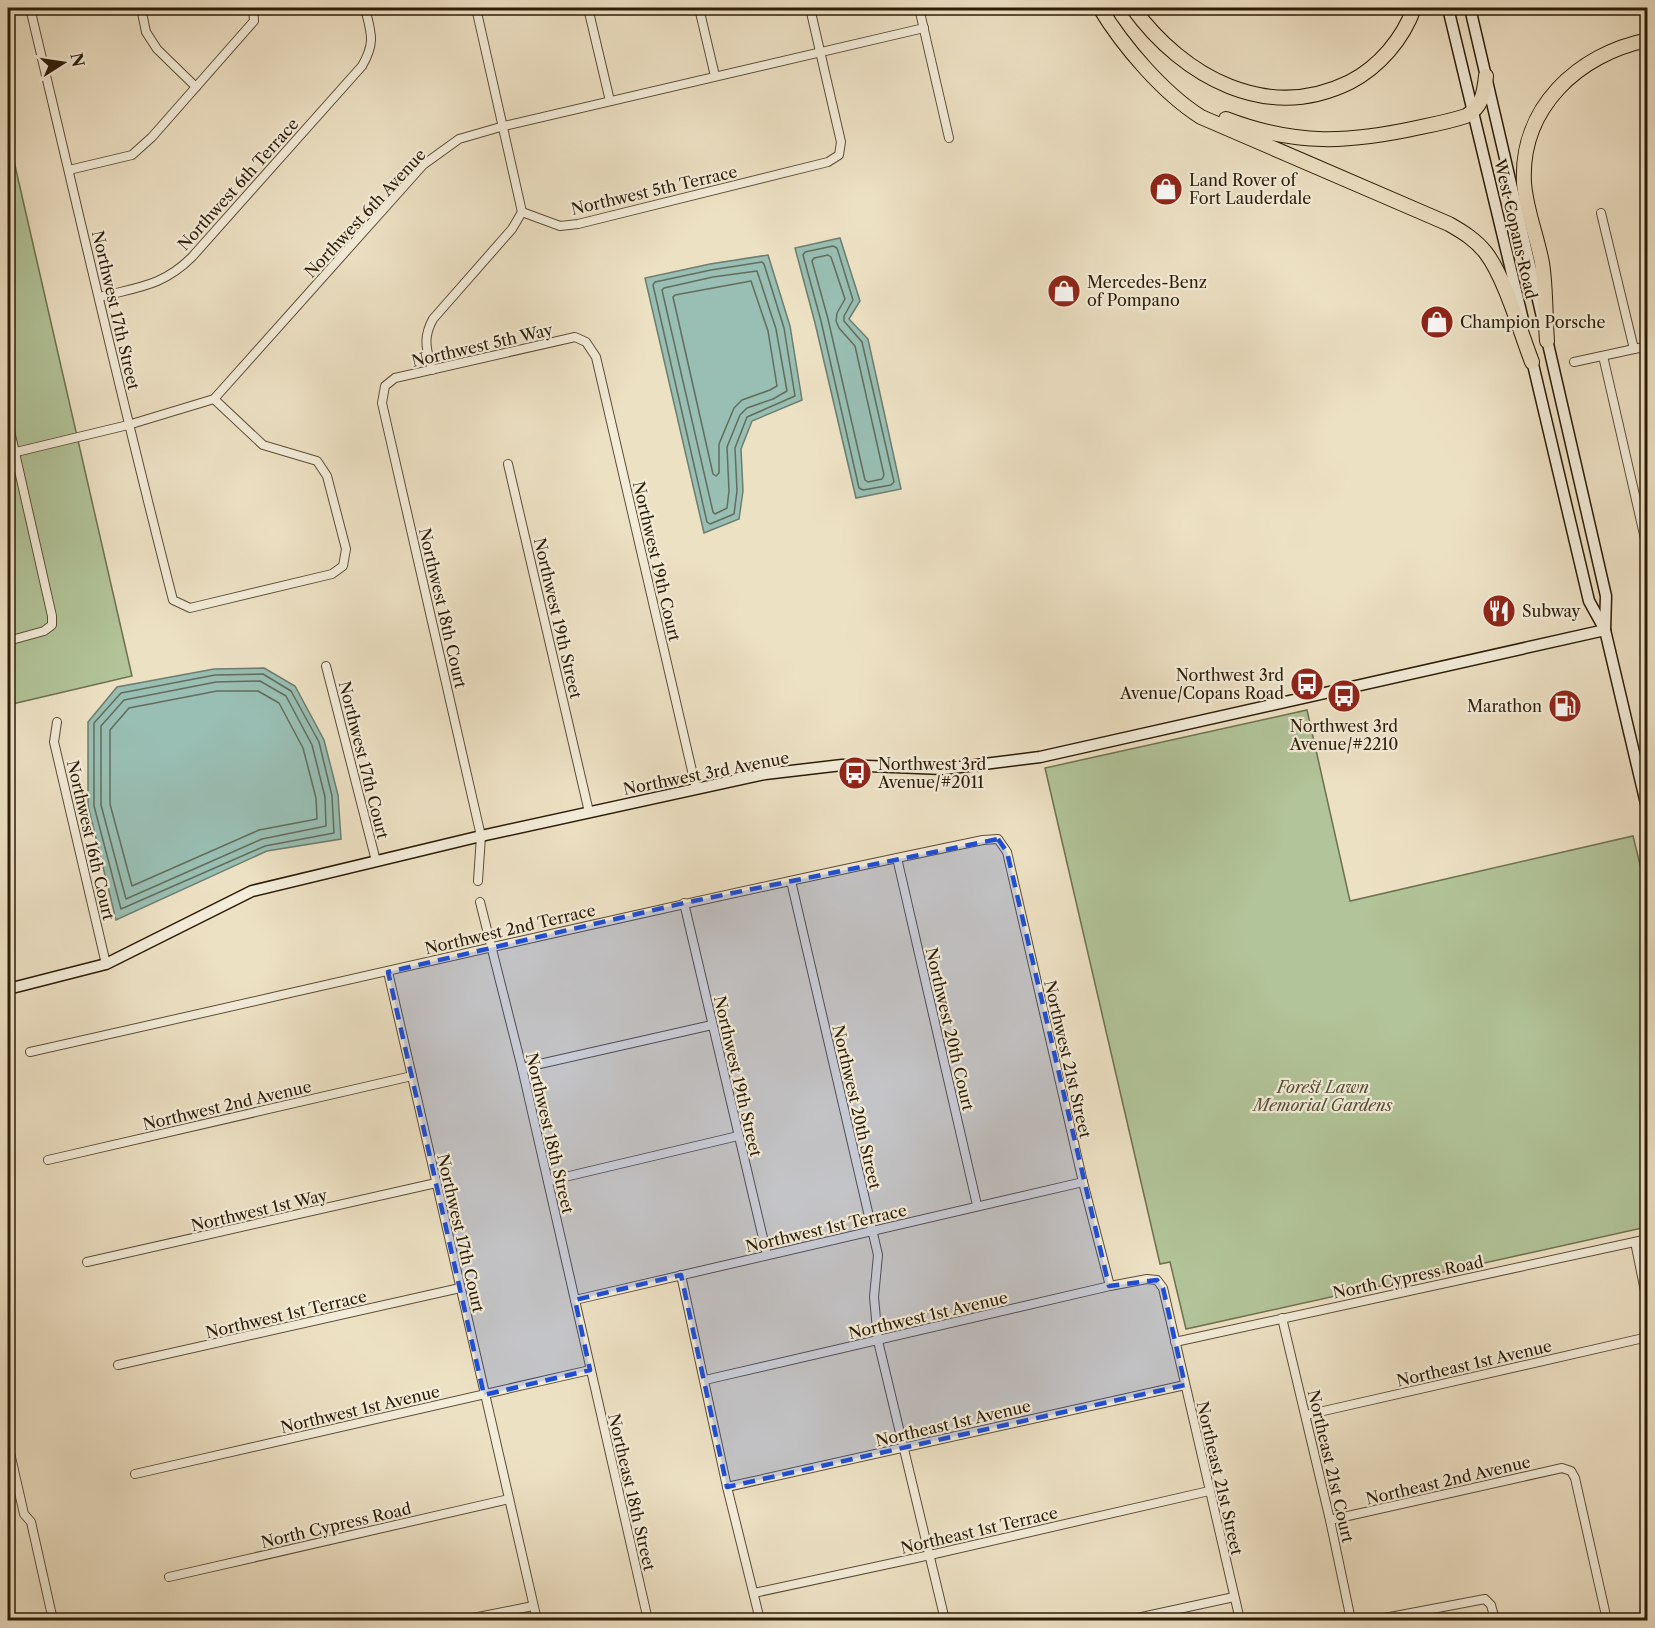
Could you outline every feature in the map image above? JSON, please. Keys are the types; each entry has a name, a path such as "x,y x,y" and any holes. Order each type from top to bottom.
{"highway":[{"path":"1100,8 1122,41 1176,99 1201,117 1449,224 1466,234 1481,247 1496,269 1532,362"},
{"path":"1133,8 1165,44 1198,70 1241,91 1282,99 1327,92 1365,72 1391,49 1414,8"},
{"path":"1547,341 1542,265 1524,182 1527,151 1533,131 1553,94 1576,71 1611,50 1647,40"},
{"path":"1147,67 1187,98 1219,116 1269,133 1305,139 1341,140 1376,137 1461,118 1473,112 1483,99 1486,76"}],"street":[{"name":"Northwest 17th Street","path":"30,8 100,297 128,425 173,600 190,608 332,574 343,566 346,549 327,476 317,461 263,445 214,399"},
{"path":"141,8 146,32 157,49 196,87"},
{"path":"69,170 132,155 152,137 254,21 253,8"},
{"name":"Northwest 6th Terrace","path":"100,297 158,282 177,271 362,66 370,52 372,36 365,8"},
{"path":"432,370 425,339 433,319 512,229 522,212 476,8"},
{"path":"588,8 610,101"},
{"path":"699,8 715,76"},
{"path":"810,8 820,52"},
{"path":"919,8 949,138"},
{"name":"West Copans Road","path":"1448,8 1589,601 1605,630"},
{"name":"West Copans Road","path":"1470,8 1606,596 1605,630 1647,812"},
{"name":"Northwest 6th Avenue","path":"214,399 423,165 459,139 504,126 924,28"},
{"name":"Northwest 5th Terrace","path":"522,212 560,226 578,224 828,162 839,155 841,142 820,52"},
{"path":"1600,213 1634,349"},
{"name":"Northwest 5th Way","path":"386,386 395,378 576,337 586,342"},
{"name":"Northwest 19th Court","path":"586,342 596,357 696,788"},
{"path":"1574,363 1647,346"},
{"path":"1603,356 1647,552"},
{"name":"Northwest 18th Court","path":"386,386 382,403 481,836"},
{"path":"11,453 128,425 214,399"},
{"path":"8,422 11,453 52,616 52,625 44,631 8,641"},
{"name":"Northwest 19th Street","path":"508,464 590,812"},
{"name":"Northwest 3rd Avenue","path":"8,989 106,964 252,891 481,836 765,774 842,765 945,769 1040,757 1605,630"},
{"name":"Northwest 17th Court","path":"326,666 376,861"},
{"name":"Northwest 16th Court","path":"57,722 54,742 106,964"},
{"path":"478,881 481,836"},
{"name":"Northwest 2nd Terrace","path":"30,1052 684,903 998,839"},
{"name":"Northwest 21st Street","path":"998,839 1007,852 1083,1182 1110,1286"},
{"name":"Northwest 20th Court","path":"897,858 978,1205"},
{"name":"Northwest 20th Street","path":"791,881 878,1255 874,1297 878,1341 945,1620"},
{"name":"Northwest 18th Street","path":"480,902 522,1068 590,1370"},
{"name":"Northwest 19th Street","path":"684,903 767,1255"},
{"name":"Northwest 17th Court","path":"388,972 537,1620"},
{"path":"522,1068 712,1025"},
{"name":"Northwest 2nd Avenue","path":"48,1160 412,1076"},
{"path":"548,1181 738,1136"},
{"name":"Northwest 1st Terrace","path":"574,1300 1083,1182"},
{"name":"Northwest 1st Way","path":"87,1262 436,1183"},
{"name":"North Cypress Road","path":"1175,1342 1647,1239"},
{"path":"1635,1242 1647,1306"},
{"path":"681,1275 727,1487 760,1620"},
{"name":"Northwest 1st Avenue","path":"705,1380 1147,1279 1157,1280 1163,1288 1175,1342"},
{"name":"Northwest 1st Terrace","path":"118,1365 460,1288"},
{"name":"Northeast 21st Court","path":"1282,1318 1330,1520 1351,1620"},
{"name":"Northeast 1st Avenue","path":"1306,1415 1647,1337"},
{"name":"Northeast 21st Street","path":"1175,1342 1240,1620"},
{"name":"Northwest 1st Avenue","path":"135,1474 590,1370"},
{"name":"Northeast 18th Street","path":"590,1370 648,1620"},
{"name":"Northeast 1st Avenue","path":"727,1487 1185,1385"},
{"path":"8,1444 24,1514 30,1522 53,1620"},
{"name":"Northeast 2nd Avenue","path":"1330,1520 1562,1468 1571,1471 1575,1478 1607,1620"},
{"name":"Northeast 1st Terrace","path":"753,1593 1209,1491"},
{"name":"North Cypress Road","path":"169,1577 509,1499"},
{"path":"1128,1620 1234,1597"},
{"path":"1374,1620 1485,1599 1491,1605 1495,1620"},
{"path":"463,1620 533,1606"}],"highlighted area":[{"path":"998,839 1007,852 1109,1286 1157,1280 1163,1288 1185,1385 727,1487 681,1275 575,1300 590,1370 484,1395 388,972 684,903"}],"green space":[{"path":"8,135 132,676 8,705"},
{"name":"Forest Lawn Memorial Gardens","path":"1307,710 1350,901 1633,836 1648,897 1647,1227 1186,1329 1170,1262 1160,1264 1045,768"}],"water":[{"path":"840,238 860,301 849,319 868,339 901,489 856,498 795,248"},
{"path":"768,255 790,326 802,400 752,421 741,449 743,491 739,519 704,533 645,278 710,264"},
{"path":"264,668 295,686 324,740 338,795 341,839 267,851 116,920 88,806 88,722 117,687 214,669"}],"place":[{"name":"Land Rover of Fort Lauderdale","path":"1166,189"},
{"name":"Mercedes-Benz of Pompano","path":"1064,291"},
{"name":"Champion Porsche","path":"1437,322"},
{"name":"Subway","path":"1499,611"},
{"name":"Northwest 3rd Avenue/Copans Road","path":"1307,684"},
{"name":"Northwest 3rd Avenue/#2210","path":"1344,696"},
{"name":"Marathon","path":"1565,706"},
{"name":"Northwest 3rd Avenue/#2011","path":"855,773"}]}
